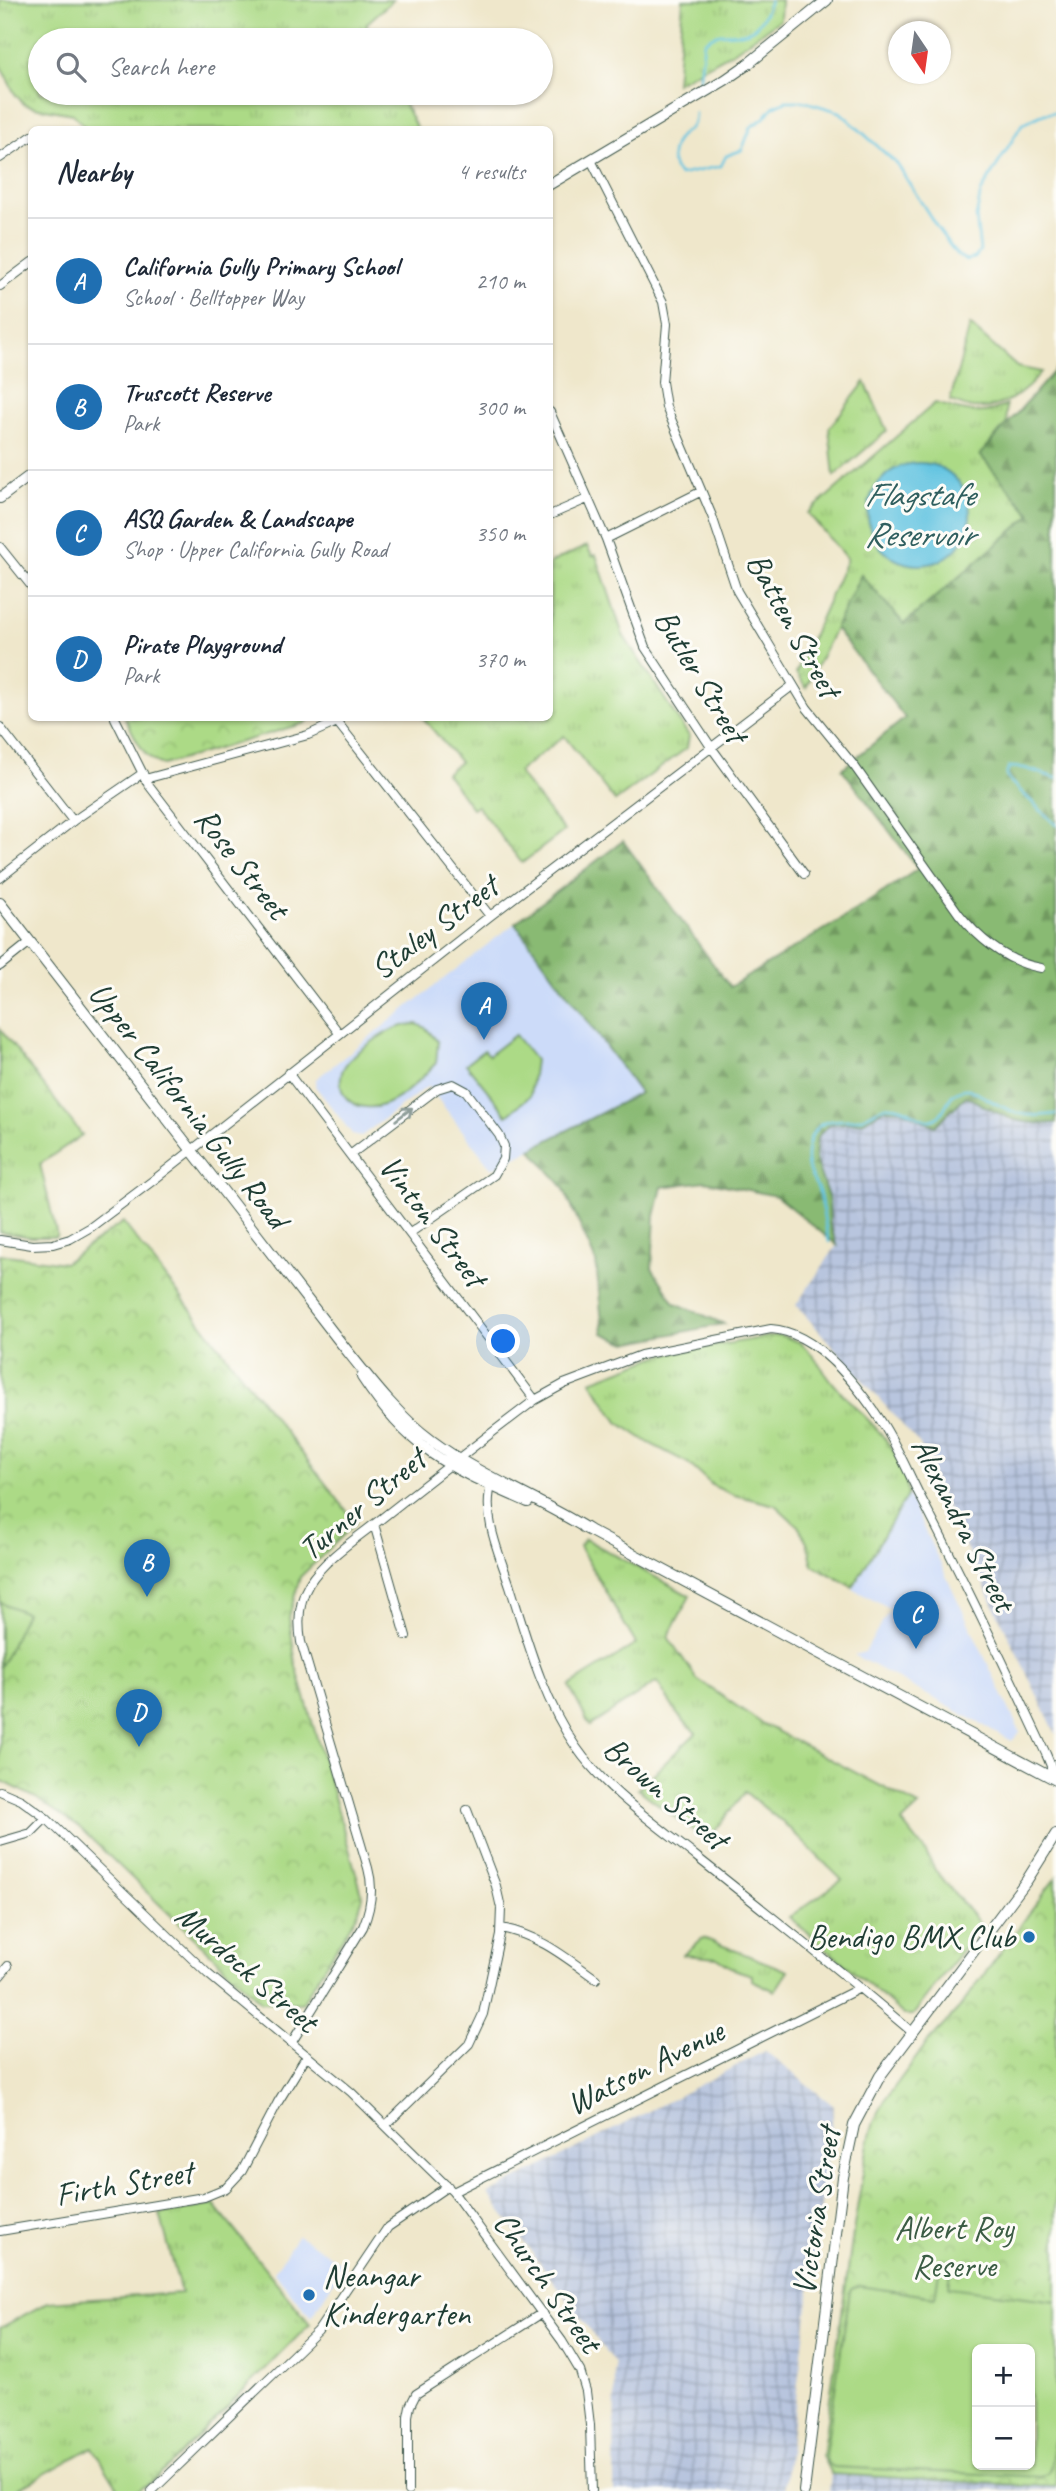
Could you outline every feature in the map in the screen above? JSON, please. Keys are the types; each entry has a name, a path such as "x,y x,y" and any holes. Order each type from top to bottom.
{"street":[{"path":"553,182 733,75 827,0"},
{"path":"0,158 28,139"},
{"name":"Batten Street","path":"591,160 663,302 667,324 662,369 663,395 671,422 712,516 737,591 807,708 855,767 958,914 977,936 1026,965 1041,968"},
{"path":"0,286 28,265"},
{"name":"Butler Street","path":"553,419 606,539 645,647 711,747 804,874"},
{"path":"0,498 28,477"},
{"path":"606,539 700,492"},
{"path":"553,513 587,499"},
{"path":"0,547 28,582"},
{"name":"Staley Street","path":"0,1240 32,1245 53,1244 70,1239 92,1227 490,916 792,686"},
{"name":"Rose Street","path":"116,721 144,776 339,1033"},
{"path":"0,878 73,821 144,776 308,735 334,721"},
{"path":"337,721 490,916"},
{"path":"0,727 73,821"},
{"name":"Upper California Gully Road","path":"0,903 337,1338 404,1417 432,1441 492,1481"},
{"path":"0,966 30,942"},
{"name":"Vinton Street","path":"288,1073 535,1400"},
{"path":"350,1155 437,1089 453,1084 466,1091 502,1140 504,1152 500,1166 488,1180 410,1233"},
{"name":"Turner Street","path":"292,2042 363,1927 370,1909 372,1892 368,1868 301,1642 301,1604 309,1584 374,1524 449,1465 535,1400 564,1384 651,1352 759,1331 782,1330"},
{"name":"Alexandra Street","path":"782,1330 806,1339 830,1360 870,1405 891,1437 964,1581 1046,1754 1053,1779"},
{"name":"Upper California Gully Road","path":"337,1338 390,1417 414,1441 449,1465 492,1481 589,1530 1053,1779"},
{"name":"Brown Street","path":"492,1481 489,1498 492,1525 522,1625 542,1680 561,1723 576,1748 592,1768 641,1812 912,2032"},
{"path":"374,1524 406,1636"},
{"name":"Murdock Street","path":"0,1791 22,1800 46,1818 208,1974 351,2092 450,2189"},
{"path":"386,2125 473,2038 485,2006 501,1928 499,1894 467,1810"},
{"path":"0,1842 31,1833 46,1818"},
{"name":"Victoria Street","path":"804,2491 849,2140 869,2093 1027,1880 1056,1834"},
{"path":"501,1928 543,1941 596,1979"},
{"path":"0,1976 8,1966"},
{"name":"Watson Avenue","path":"152,2491 312,2338 388,2227 450,2189 860,1988"},
{"name":"Firth Street","path":"0,2231 204,2197 226,2188 242,2171 278,2102 307,2055"},
{"name":"Church Street","path":"450,2189 569,2351 584,2382 590,2425 592,2491"},
{"path":"408,2491 408,2416 416,2394 542,2314"}],"shaded area":[{"path":"515,923 640,1093 492,1169 428,1086 360,1137 353,1135 315,1086 316,1079"},
{"path":"966,1096 1010,1120 1037,1124 1056,1123 1056,1734 938,1490 920,1445 796,1305 837,1245 830,1225 829,1200 815,1159 817,1137 831,1124 862,1122 885,1109 902,1110 935,1126"},
{"path":"908,1495 1020,1732 1012,1741 854,1655 865,1652 890,1609 853,1589"},
{"path":"765,2051 834,2106 784,2491 614,2491 615,2364 488,2194"},
{"name":"Neangar Kindergarten","path":"298,2235 344,2265 311,2317 274,2272"},
{"path":"831,2474 1056,2487 1056,2490 829,2491"}],"green space":[{"path":"0,0 393,0 366,24 368,28 28,28 28,105 405,105 416,126 84,126 73,114 34,107 24,104 15,94 0,65"},
{"path":"683,0 781,0 780,20 733,52 676,83"},
{"path":"970,325 1017,367 1041,372 1035,380 1011,399 992,407 972,408 950,401"},
{"path":"1056,369 1056,1123 1030,1123 1009,1118 966,1096 935,1126 902,1110 885,1109 862,1122 830,1124 817,1137 815,1159 829,1200 830,1225 837,1245 776,1196 705,1181 662,1187 655,1216 652,1268 675,1303 724,1324 627,1343 603,1333 596,1262 563,1187 531,1149 640,1093 515,923 623,841 730,987 918,869 842,769 905,718 835,628 861,575 904,624 1031,515 980,455"},
{"path":"865,382 887,431 834,476 829,428"},
{"path":"1056,402 1031,515 904,624 861,575 806,688 796,673 847,559 808,513 935,403 979,412 1006,405 1007,423 980,455"},
{"path":"587,546 592,556 596,555 623,635 689,736 687,748 615,801 564,736 518,772 564,831 522,863 477,806 472,808 446,773 460,762 426,721 553,721 553,562"},
{"path":"127,721 307,721 163,765 150,758"},
{"path":"417,1024 426,1028 438,1042 436,1063 425,1075 400,1096 377,1107 359,1106 346,1098 342,1091 342,1072 351,1059 388,1032"},
{"path":"0,1029 82,1135 40,1164 57,1236 54,1237 31,1237 0,1232"},
{"path":"515,1035 535,1060 530,1096 507,1115 466,1064 484,1050 489,1055"},
{"path":"123,1222 356,1523 300,1577 289,1617 296,1666 363,1897 358,1913 302,2003 261,2002 80,1828 36,1798 0,1780 0,1254 64,1263"},
{"path":"779,1335 799,1342 808,1350 834,1384 880,1433 890,1446 905,1476 908,1494 853,1587 813,1565 807,1542 798,1526 775,1505 734,1495 713,1486 688,1463 649,1443 618,1422 591,1381 660,1355"},
{"path":"585,1539 690,1596 668,1637 697,1679 763,1724 919,1806 902,1822 925,1851 935,1870 981,1925 913,2015 904,2015 789,1917 842,1880 788,1827 745,1792 707,1841 638,1789 696,1733 678,1715 657,1682 590,1726 569,1686 636,1644 579,1546"},
{"path":"0,1602 26,1613 0,1668"},
{"name":"Albert Roy Reserve","path":"1056,1877 1056,2487 831,2474 822,2456 868,2143 874,2122 885,2100 927,2043 958,2010"},
{"path":"703,1938 788,1971 775,1991 752,1980 752,1975 736,1970 717,1958 683,1955"},
{"path":"214,2205 310,2324 158,2477 138,2491 120,2491 93,2447 14,2491 0,2491 0,2328 48,2302 181,2293 160,2214"},
{"path":"941,2259 952,2260 949,2287 1056,2301 1056,2423 1049,2472 1042,2477 833,2467 828,2464 825,2455 850,2291 860,2286 935,2297"}],"water":[{"name":"Flagstafe Reservoir","path":"919,463 939,467 955,478 966,494 970,514 966,534 955,550 939,561 919,565 899,561 883,550 872,534 868,514 872,494 883,478 899,467"}],"waterway":[{"path":"699,85 704,42 713,36 748,32 763,17 770,0"},
{"path":"695,113 691,127 679,137 672,154 673,166 680,175 721,166 726,156 742,150 751,127 773,107 786,101 803,101 840,112 897,164 940,232 957,255 966,260 975,258 980,251 976,217 981,192 1022,124 1044,114 1056,112"},
{"path":"1056,778 1024,768 1009,767 1006,776 1056,825"},
{"path":"829,1242 820,1195 807,1162 810,1139 824,1123 861,1118 882,1107 890,1106 930,1120 940,1114 955,1093 969,1089 1019,1113 1056,1114"}],"place":[{"name":"California Gully Primary School","path":"484,1040"},
{"name":"Truscott Reserve","path":"147,1597"},
{"name":"ASQ Garden & Landscape","path":"916,1649"},
{"name":"Pirate Playground","path":"139,1747"},
{"name":"Bendigo BMX Club","path":"1029,1937"},
{"name":"Neangar Kindergarten","path":"309,2295"}]}
